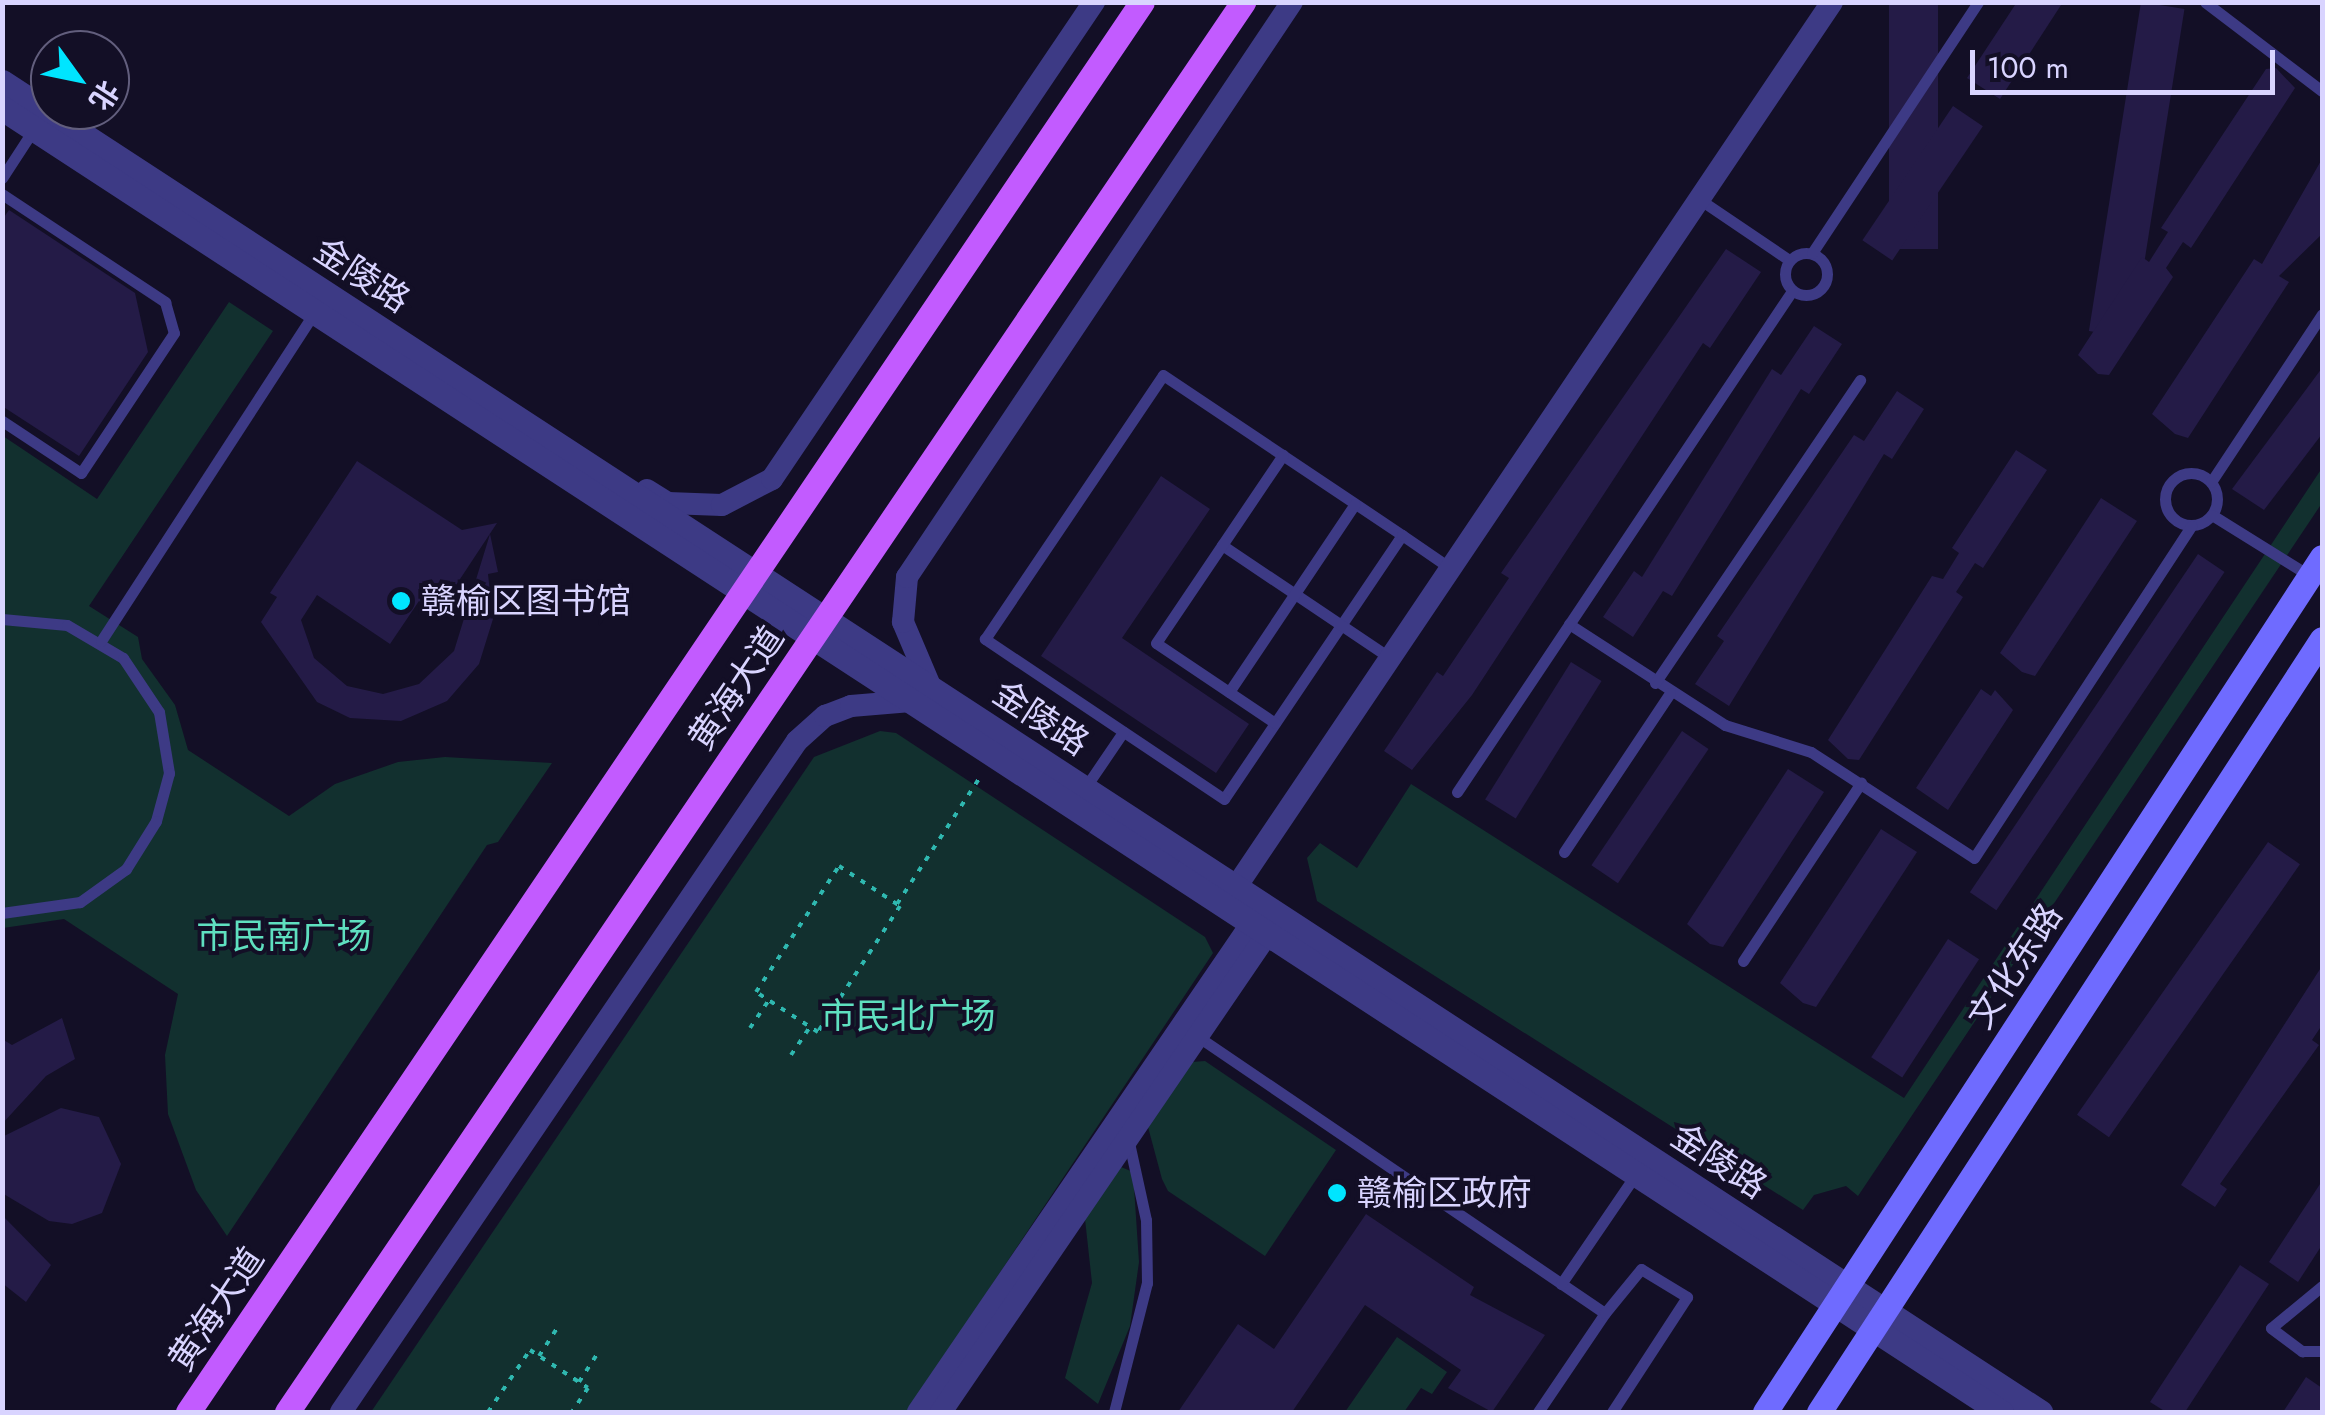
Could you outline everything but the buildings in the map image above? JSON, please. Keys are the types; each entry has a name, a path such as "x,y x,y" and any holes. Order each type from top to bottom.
{"main road":[{"name":"黄海大道","path":"188,1412 1142,2"},
{"name":"黄海大道","path":"287,1412 1243,2"},
{"name":"文化东路","path":"1765,1412 2316,567"},
{"path":"1819,1412 2322,640"},
{"path":"176,1412 203,1390"}],"street":[{"path":"485,397 505,398 668,504 722,505 750,496 772,479 1094,2"},
{"path":"341,1412 797,741 850,706 921,694 903,622 907,577 1292,2"},
{"path":"1236,887 1832,2"},
{"name":"金陵路","path":"2,82 485,397 749,582"},
{"name":"金陵路","path":"2,108 30,126"},
{"name":"金陵路","path":"37,130 315,312 749,582 921,694 1084,788 1236,887 1266,919 1636,1174 1842,1296"},
{"name":"金陵路","path":"921,694 994,756 1266,919 1879,1320 2040,1412"},
{"path":"941,1412 1197,1036 1266,919"},
{"path":"918,1412 1266,919"},
{"name":"金陵路","path":"1879,1320 2001,1412"}],"lane":[{"path":"1789,260 1812,253 1978,2"},
{"path":"2206,2 2322,91"},
{"path":"2,178 33,130"},
{"path":"2,194 164,302 174,332 81,473 2,421"},
{"path":"1699,199 1789,260"},
{"path":"1789,260 1784,276 1792,291 1808,295 1823,287 1827,271 1812,253"},
{"path":"1456,792 1792,291"},
{"path":"101,641 315,312"},
{"path":"2212,515 2211,482 2322,314"},
{"path":"1402,535 1224,800 986,639 1163,374 1402,535 1450,568"},
{"path":"1655,683 1860,380"},
{"path":"1275,723 1156,643 1283,455"},
{"path":"2191,526 2168,513 2168,486 2184,474 2211,482"},
{"path":"1228,692 1355,504"},
{"path":"1569,624 1655,683 1725,724 1811,752 1974,858 2191,526 2212,515"},
{"path":"2212,515 2316,567"},
{"path":"1222,545 1390,658"},
{"path":"2,619 46,620 101,641 138,674 160,712 169,762 162,807 126,869 98,892 61,908 2,913"},
{"path":"1564,852 1670,692"},
{"path":"1084,788 1123,732"},
{"path":"1743,960 1861,783"},
{"path":"1197,1036 1605,1314"},
{"path":"1114,1412 1137,1347 1147,1284 1146,1220 1128,1138"},
{"path":"1561,1284 1636,1174"},
{"path":"1538,1412 1641,1269 1687,1296 1612,1412"},
{"path":"2322,1286 2271,1328 2302,1351 2322,1350"}],"path":[{"path":"897,904 839,866 756,992 818,1032 994,756"},
{"path":"750,1028 769,1000"},
{"path":"792,1055 810,1027"},
{"path":"539,1356 558,1327"},
{"path":"488,1412 530,1350 588,1388 572,1412"},
{"path":"578,1382 598,1353"}],"green space":[{"name":"市民南广场","path":"229,302 273,331 89,606 138,637 142,659 175,705 188,750 289,816 335,784 398,762 445,757 552,763 498,842 487,845 227,1236 196,1190 168,1114 165,1055 178,994 64,919 3,928 3,436 97,499"},
{"path":"2322,468 2322,503 1858,1196 1846,1186 1814,1195 1803,1210 1317,901 1307,858 1320,843 1357,868 1411,784 1904,1098"},
{"name":"市民北广场","path":"880,731 896,733 1205,937 1213,953 907,1412 371,1412 814,757"},
{"path":"1205,1061 1336,1150 1265,1256 1168,1191 1162,1179 1148,1127 1192,1062"},
{"path":"1121,1167 1133,1172 1139,1262 1130,1326 1098,1404 1065,1378 1092,1283 1085,1219"},
{"path":"1397,1337 1447,1372 1432,1394 1421,1388 1404,1412 1345,1412"}],"place":[{"name":"赣榆区图书馆","path":"401,601"},
{"name":"赣榆区政府","path":"1337,1193"}]}
